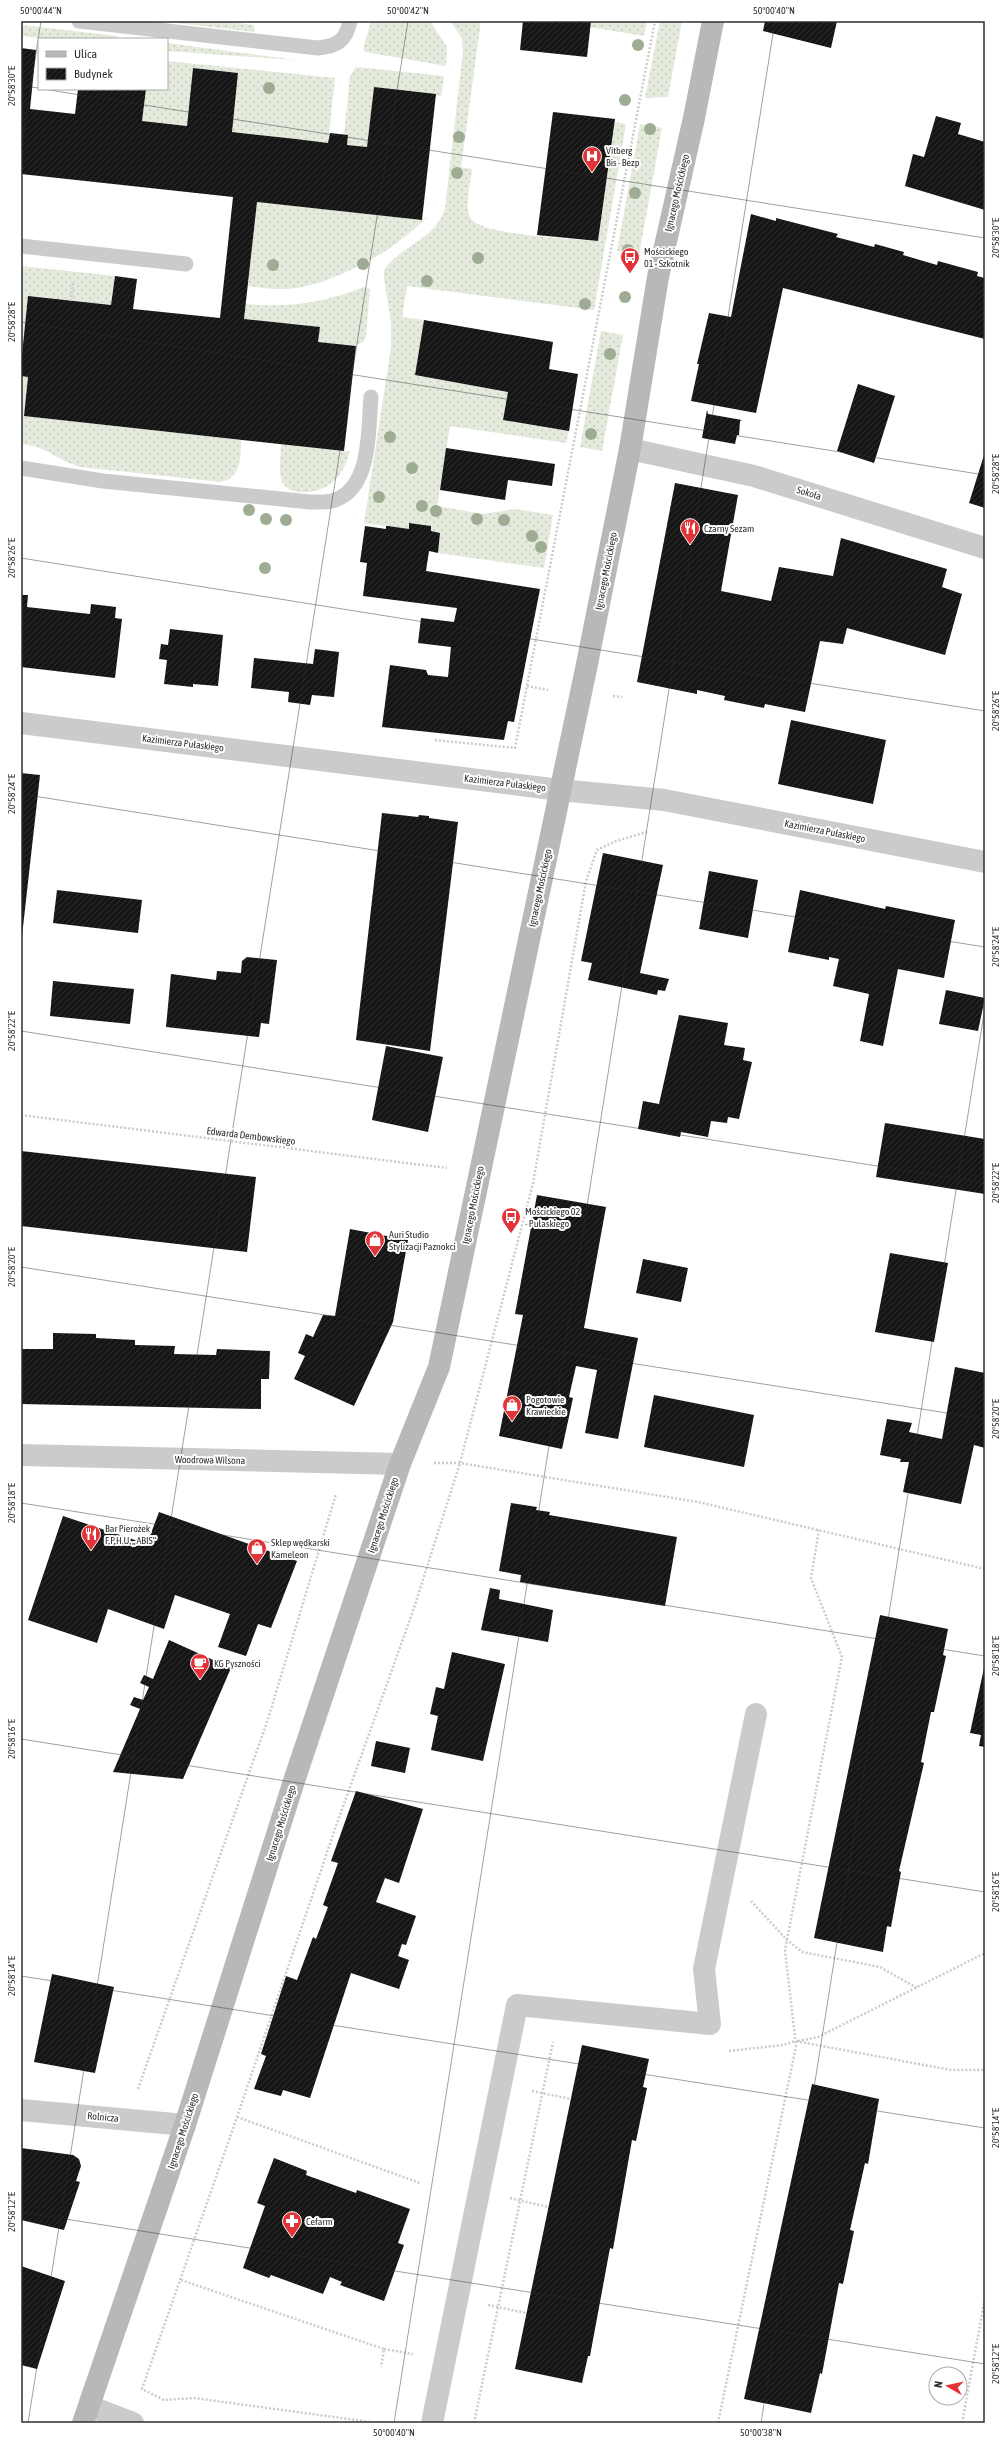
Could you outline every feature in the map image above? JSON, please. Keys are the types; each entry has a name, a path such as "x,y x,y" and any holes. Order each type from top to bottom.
{"street":[{"name":"Ignacego Mościckiego","path":"86,2415 186,2125 294,1781 400,1464 439,1367 630,449 658,277 694,118 713,21"},
{"name":"Sokoła","path":"630,449 754,476 985,548"},
{"name":"Kazimierza Pułaskiego","path":"21,723 560,790 664,800 985,862"},
{"name":"Woodrowa Wilsona","path":"21,1455 400,1464"},
{"path":"432,2423 456,2299 517,2006 710,2024 704,1969 756,1714"},
{"name":"Rolnicza","path":"21,2110 186,2125"},
{"path":"86,2415 132,2423"}],"lane":[{"path":"79,21 318,48 333,47 342,42 348,32 350,21"},
{"path":"21,246 186,264"},
{"path":"21,468 164,488 310,502 334,501 345,495 360,476 371,397"}],"path":[{"path":"428,739 515,748 655,21"},
{"path":"378,2423 194,2398 164,2400 142,2389 238,2117 335,1829 413,1611 460,1463 533,1182 586,881 597,850 616,841 649,832"},
{"name":"Edwarda Dembowskiego","path":"21,1115 480,1172"},
{"path":"131,2090 138,2090 268,1719 346,1463"},
{"path":"400,1464 460,1463 698,1502 985,1569"},
{"path":"718,2423 795,2041 785,1950 842,1657 811,1578 819,1530"},
{"path":"724,1871 788,1940 802,1952 880,1967 917,1988"},
{"path":"723,2053 783,2045 795,2041 818,2037 985,1953"},
{"path":"474,2423 554,2040"},
{"path":"795,2041 951,2070 985,2070"},
{"path":"501,2084 571,2099"},
{"path":"238,2117 420,2183"},
{"path":"479,2191 548,2207"},
{"path":"181,2280 384,2349 381,2367"},
{"path":"962,2423 985,2298"},
{"path":"456,2299 526,2313"}],"green space":[{"path":"159,21 221,21 254,25 254,32"},
{"path":"371,21 430,21 447,47 446,66 365,52 363,49"},
{"path":"450,21 481,21 461,167 472,169 468,195 468,209 472,220 480,225 511,233 598,241 615,122 626,124 594,310 407,286 402,317 424,320 415,375 508,392 569,431 566,443 450,426 437,506 483,514 515,509 553,515 544,568 438,553 440,533 431,531 431,526 409,523 409,529 364,523 391,348 391,322 384,270 391,261 434,228 441,219 445,208 463,51 462,38"},
{"path":"591,21 647,21 644,36 590,27"},
{"path":"660,21 682,21 668,97 645,98"},
{"path":"21,25 118,36 117,38 39,38 21,36"},
{"path":"168,43 296,60 168,51"},
{"path":"168,61 335,78 328,143 232,132 238,73 193,68 187,126 142,121 146,90 168,90"},
{"path":"356,67 444,76 441,96 374,87 367,147 347,145 348,135 344,135 350,76"},
{"path":"640,124 662,128 639,255 617,251"},
{"path":"257,202 422,220 428,216 387,250 356,268 306,286 292,289 270,289 248,286"},
{"path":"21,266 115,276 111,305 28,296 21,364"},
{"path":"364,287 370,289 366,337 363,342 358,345 345,346 318,342 320,328 244,319 246,304 292,305 306,303 334,297"},
{"path":"601,331 623,335 602,451 580,447"},
{"path":"21,376 28,377 24,416 241,440 240,460 236,471 228,480 221,482 80,467 38,447 21,444"},
{"path":"281,444 350,451 343,468 333,482 318,490 310,492 297,492 287,488 282,482 280,468"}],"building":[{"path":"523,21 591,21 587,57 520,50"},
{"path":"765,21 837,21 831,48 763,31"},
{"path":"21,48 36,50 30,109 75,114 78,90 146,90 142,121 187,126 193,68 238,73 232,132 328,143 330,133 348,135 347,145 367,147 374,87 436,94 422,220 257,202 244,319 320,327 318,342 356,346 344,451 24,416 28,377 21,376 21,364 28,296 111,305 115,276 137,279 133,309 220,318 233,197 21,174"},
{"path":"553,112 615,119 598,241 537,235"},
{"path":"936,116 961,123 958,134 985,142 985,210 905,186 913,154 924,157"},
{"path":"751,214 776,221 776,218 838,234 836,237 874,247 875,244 904,252 903,255 937,265 938,261 978,272 977,276 985,278 985,339 783,288 756,413 691,401 699,364 697,364 709,313 731,317"},
{"path":"424,320 553,342 549,369 578,374 569,431 503,420 508,392 415,375"},
{"path":"858,384 895,396 874,463 837,451"},
{"path":"707,410 708,414 742,420 740,421 739,435 737,435 735,444 702,438"},
{"path":"446,448 555,464 552,486 508,480 505,500 440,490"},
{"path":"985,452 985,508 969,503"},
{"path":"675,483 738,495 721,591 771,601 779,567 833,576 841,538 947,569 942,587 962,594 945,655 847,628 843,644 820,641 805,712 765,704 764,708 724,700 725,696 697,690 697,694 637,682"},
{"path":"409,523 431,526 431,531 440,533 438,553 429,551 426,571 540,589 514,722 508,721 504,740 382,727 390,665 426,670 428,675 448,677 451,647 418,643 421,618 454,622 457,608 363,596 367,563 360,562 365,526 386,529 386,526 388,526 409,529"},
{"path":"21,595 28,595 27,607 90,614 91,604 116,607 115,618 122,619 115,678 21,667"},
{"path":"170,629 223,635 218,686 193,684 193,687 164,684 167,660 159,659 161,644 168,645"},
{"path":"315,649 339,652 334,697 312,695 310,705 288,702 289,692 251,688 254,658 313,664"},
{"path":"791,720 886,740 873,804 778,784"},
{"path":"21,773 40,775 22,936 21,936"},
{"path":"382,813 418,817 419,815 429,816 429,818 458,822 430,1051 356,1040"},
{"path":"603,853 663,865 640,973 669,979 665,991 658,990 657,995 588,980 592,963 581,961"},
{"path":"709,871 758,880 748,938 699,929"},
{"path":"57,890 142,900 138,933 53,923"},
{"path":"800,890 885,909 886,906 955,920 944,978 898,969 883,1046 860,1041 869,994 833,986 839,959 829,957 829,960 788,952"},
{"path":"247,957 277,960 269,1024 261,1023 259,1037 166,1027 171,974 216,980 217,971 241,973 242,961"},
{"path":"53,981 134,989 130,1024 50,1016"},
{"path":"946,990 985,998 978,1031 939,1024"},
{"path":"679,1015 728,1023 724,1045 745,1048 743,1060 752,1062 739,1119 728,1117 727,1123 711,1121 708,1137 681,1132 680,1137 638,1129 643,1101 659,1104"},
{"path":"386,1046 443,1057 428,1132 372,1120"},
{"path":"885,1123 985,1139 985,1194 876,1177"},
{"path":"21,1151 256,1177 247,1252 21,1226"},
{"path":"537,1195 606,1207 584,1328 638,1338 618,1439 585,1433 597,1370 576,1366 569,1397 573,1398 562,1449 499,1436 523,1315 515,1314"},
{"path":"350,1229 408,1240 393,1322 354,1406 294,1379 305,1356 298,1353 306,1334 313,1337 323,1315 335,1316"},
{"path":"890,1253 948,1263 934,1342 875,1332"},
{"path":"643,1259 688,1268 681,1302 636,1293"},
{"path":"53,1333 96,1334 96,1338 135,1340 135,1345 175,1346 174,1354 216,1355 217,1349 270,1351 269,1379 261,1379 261,1409 21,1404 21,1349 53,1349"},
{"path":"955,1367 985,1373 985,1448 974,1445 961,1504 903,1492 909,1462 900,1462 901,1459 880,1455 887,1419 912,1423 909,1432 942,1439"},
{"path":"654,1395 754,1415 744,1467 644,1447"},
{"path":"511,1503 537,1507 536,1510 550,1512 549,1515 677,1537 665,1606 520,1582 521,1575 499,1571"},
{"path":"159,1512 297,1561 271,1628 258,1624 246,1656 218,1647 230,1614 175,1595 164,1629 108,1609 97,1643 28,1620 63,1516 147,1544"},
{"path":"490,1588 500,1590 499,1599 553,1610 548,1642 481,1630"},
{"path":"880,1615 948,1629 943,1655 946,1656 934,1712 931,1712 921,1762 924,1763 899,1871 901,1872 891,1927 887,1926 883,1952 814,1938"},
{"path":"169,1640 231,1668 183,1779 113,1772 140,1709 130,1705 134,1697 143,1700 149,1687 140,1683 144,1675 153,1679"},
{"path":"452,1652 505,1664 483,1761 431,1750 438,1716 430,1714 436,1687 444,1689"},
{"path":"984,1668 985,1747 979,1746 981,1735 970,1733"},
{"path":"376,1741 410,1748 405,1773 371,1766"},
{"path":"356,1791 423,1809 399,1883 385,1878 376,1902 416,1916 406,1945 402,1944 398,1956 409,1960 399,1989 351,1973 310,2098 283,2090 281,2096 254,2089 266,2056 261,2054 286,1976 297,1980 313,1937 316,1939 328,1907 323,1905 338,1863 331,1861"},
{"path":"52,1974 114,1987 95,2073 34,2062"},
{"path":"582,2045 649,2059 643,2087 647,2088 636,2141 632,2140 613,2249 610,2248 590,2356 588,2356 582,2383 515,2369"},
{"path":"812,2084 879,2099 868,2164 865,2163 850,2230 854,2231 843,2284 839,2283 822,2374 820,2373 811,2413 744,2399"},
{"path":"21,2148 73,2155 79,2159 81,2166 76,2181 80,2182 64,2230 21,2220"},
{"path":"274,2158 307,2171 306,2175 356,2193 357,2190 410,2209 398,2243 404,2245 384,2301 340,2285 342,2282 330,2277 323,2294 271,2275 269,2278 243,2268 265,2206 257,2203"},
{"path":"21,2266 65,2281 37,2369 21,2365"}],"place":[{"name":"Vitberg Bis - Bezp","path":"592,173"},
{"name":"Mościckiego 01 - Szkotnik","path":"630,274"},
{"name":"Czarny Sezam","path":"690,545"},
{"name":"Mościckiego 02 - Pułaskiego","path":"511,1234"},
{"name":"Auri Studio Stylizacji Paznokci","path":"375,1257"},
{"name":"Pogotowie Krawieckie","path":"512,1422"},
{"name":"Bar Pierożek F.P.H.U. „ABIS”","path":"91,1551"},
{"name":"Sklep wędkarski Kameleon","path":"257,1565"},
{"name":"KG Pyszności","path":"200,1680"},
{"name":"Cefarm","path":"292,2238"}]}
